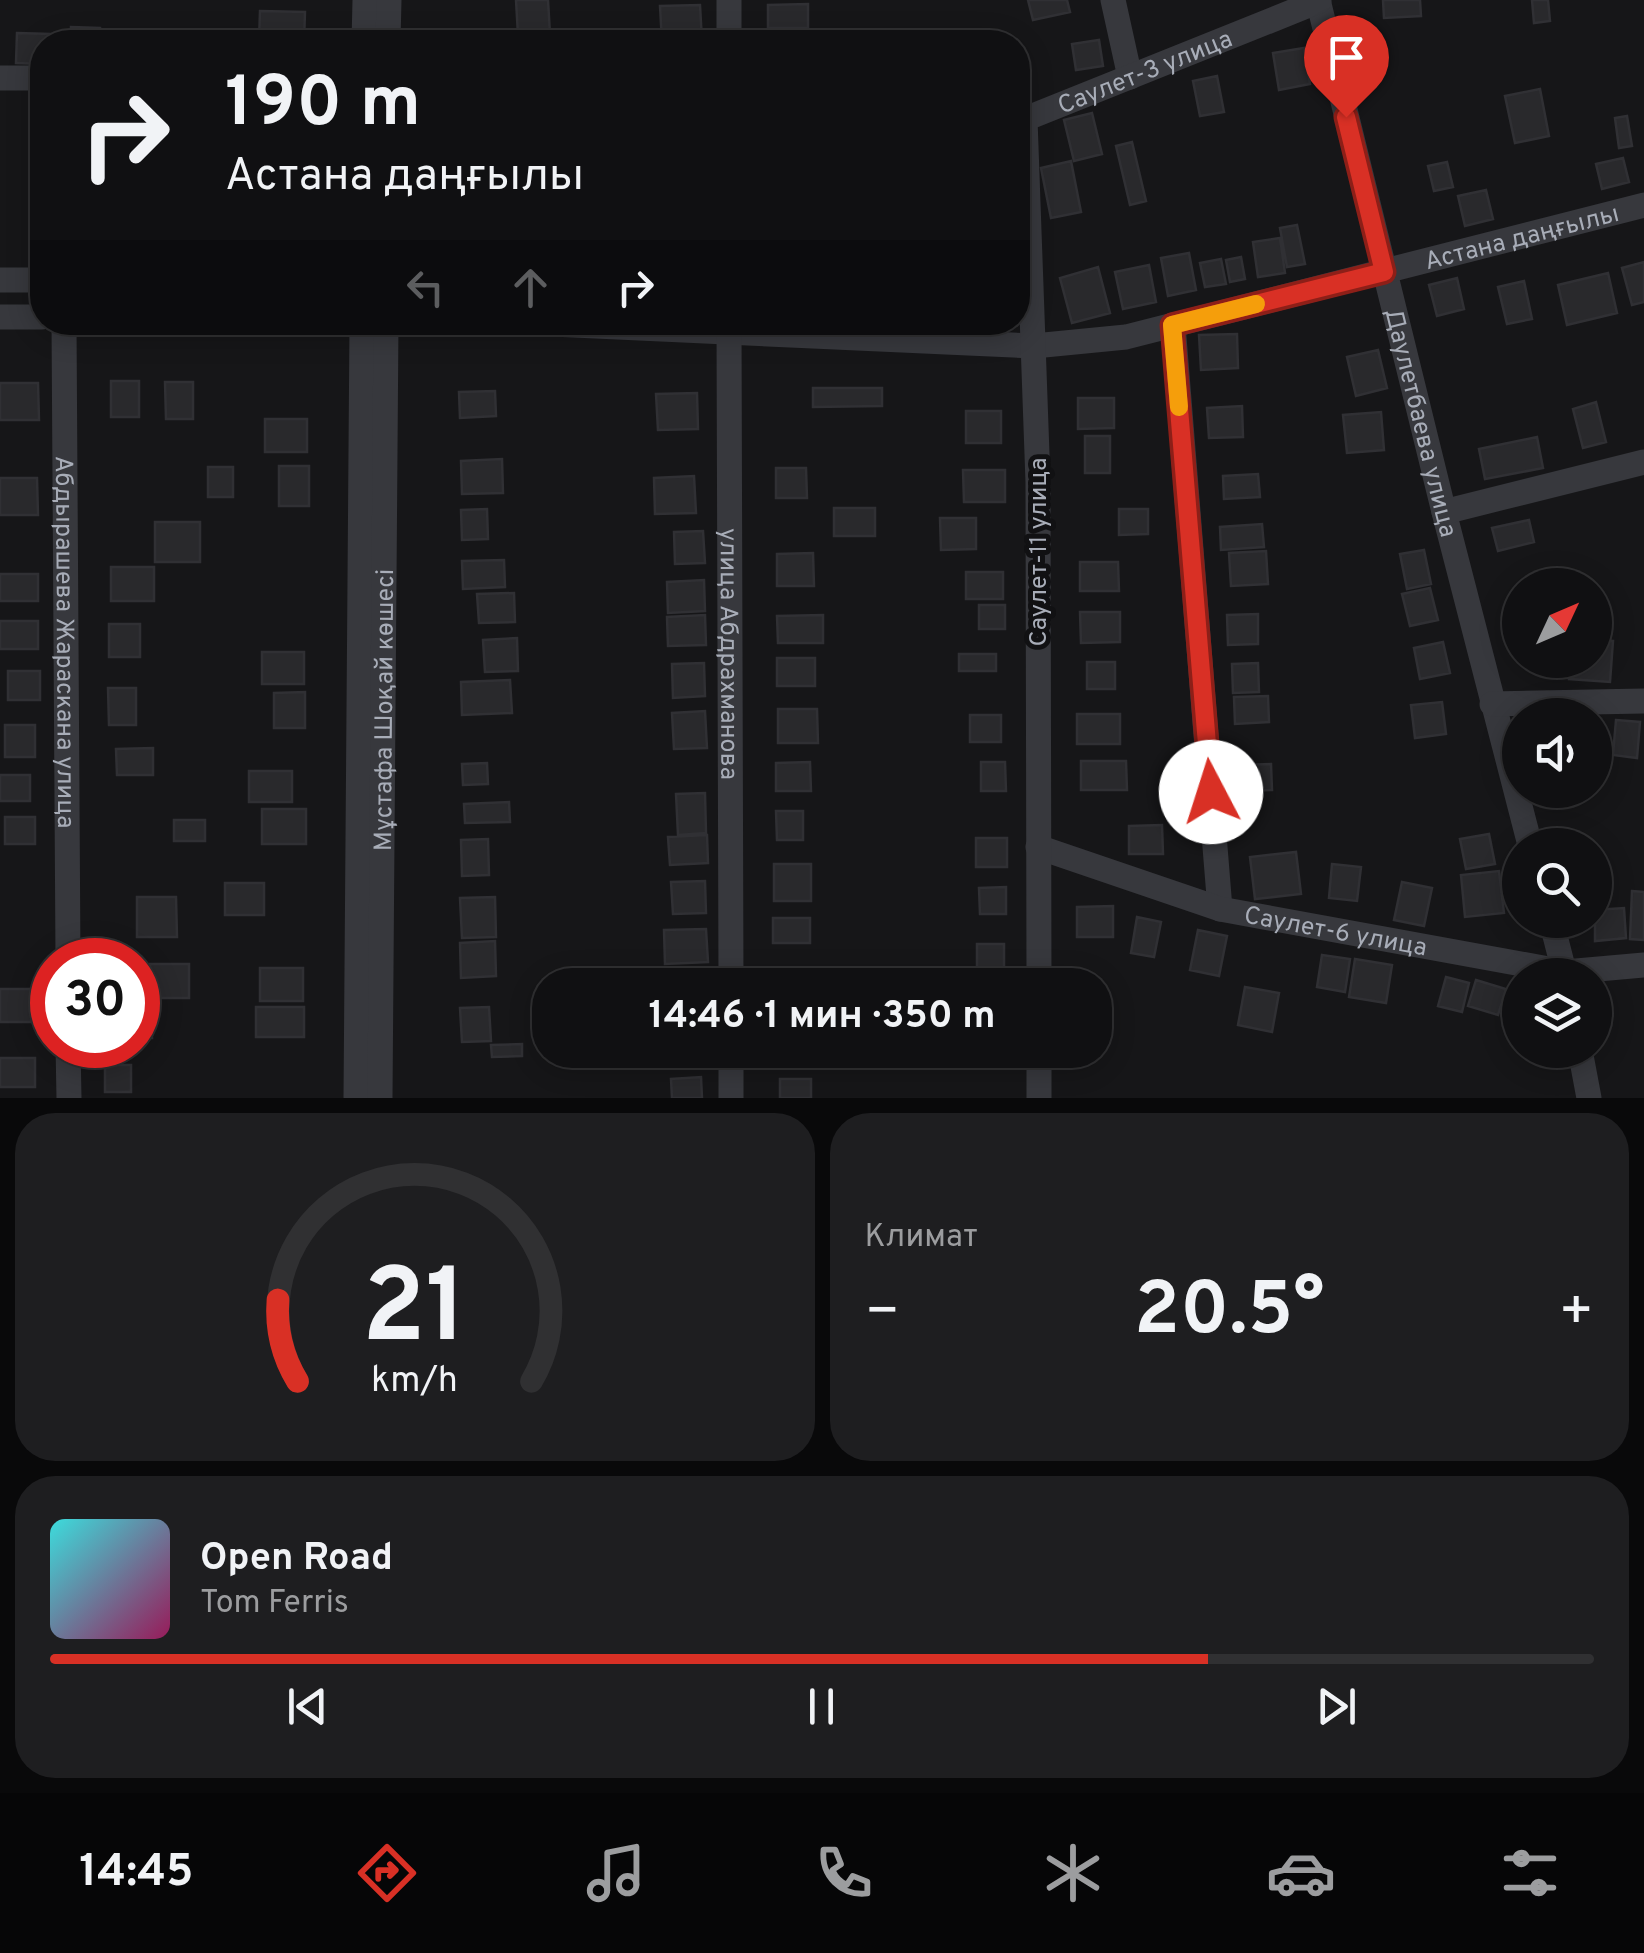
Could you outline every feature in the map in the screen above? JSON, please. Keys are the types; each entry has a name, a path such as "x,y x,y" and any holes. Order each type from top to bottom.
{"street":[{"path":"364,0 364,30"},
{"path":"388,0 388,30"},
{"path":"729,0 729,30"},
{"path":"1113,0 1130,76"},
{"name":"Саулет-3 улица","path":"1030,117 1318,0"},
{"name":"Даулетбаева улица","path":"1318,0 1525,828"},
{"path":"0,78 30,78"},
{"name":"Астана даңғылы","path":"858,335 1034,346 1126,337 1644,205"},
{"name":"Саулет-11 улица","path":"1030,245 1038,482 1038,968"},
{"path":"0,280 30,280"},
{"path":"0,317 30,317"},
{"path":"1172,325 1220,909"},
{"name":"Абдырашева Жараскана улица","path":"64,335 68,938"},
{"name":"Мұстафа Шоқай көшесі","path":"356,1098 362,335"},
{"name":"Мұстафа Шоқай көшесі","path":"380,1098 386,335"},
{"name":"улица Абдрахманова","path":"730,335 731,968"},
{"path":"1444,512 1644,462"},
{"path":"1492,704 1644,701"},
{"name":"Саулет-6 улица","path":"1038,846 1220,909 1502,961"},
{"name":"Саулет-6 улица","path":"1612,968 1644,964"},
{"path":"68,1068 69,1098"},
{"path":"731,1068 731,1098"},
{"path":"1039,1068 1039,1098"},
{"path":"1583,1068 1589,1098"}],"building":[{"path":"516,0 548,0 550,30 518,30"},
{"path":"1028,0 1067,0 1070,12 1033,20"},
{"path":"1383,0 1420,0 1421,16 1384,18"},
{"path":"1532,0 1548,0 1550,21 1534,23"},
{"path":"808,4 808,28 768,28 768,5"},
{"path":"700,5 701,30 661,30 660,6"},
{"path":"260,11 305,12 304,30 259,30"},
{"path":"71,27 100,28 100,30"},
{"path":"17,33 30,33 30,64 16,63"},
{"path":"1099,40 1103,66 1076,70 1072,44"},
{"path":"1304,48 1310,84 1279,90 1273,53"},
{"path":"1217,76 1224,112 1200,116 1193,81"},
{"path":"1540,89 1549,136 1515,143 1505,96"},
{"path":"1092,113 1102,154 1074,161 1064,120"},
{"path":"1627,116 1632,146 1619,148 1615,118"},
{"path":"1132,142 1146,201 1130,205 1116,146"},
{"path":"1623,158 1629,182 1602,189 1596,164"},
{"path":"1071,161 1081,212 1051,218 1041,168"},
{"path":"1447,162 1453,187 1434,191 1428,166"},
{"path":"1486,190 1493,219 1465,226 1458,196"},
{"path":"1297,225 1305,264 1287,267 1280,228"},
{"path":"1280,238 1285,273 1258,277 1253,242"},
{"path":"1189,253 1196,290 1168,296 1161,258"},
{"path":"1241,257 1245,279 1230,282 1226,260"},
{"path":"1221,259 1226,284 1205,287 1200,263"},
{"path":"1644,262 1644,302 1632,305 1622,268"},
{"path":"1149,265 1156,302 1123,309 1115,272"},
{"path":"1098,267 1110,313 1072,323 1060,278"},
{"path":"1608,273 1617,313 1567,325 1558,285"},
{"path":"1457,278 1464,309 1437,316 1429,285"},
{"path":"1524,281 1532,319 1507,324 1498,287"},
{"path":"1237,334 1238,368 1201,370 1199,335"},
{"path":"1378,350 1387,388 1356,396 1347,357"},
{"path":"111,381 139,381 139,417 111,417"},
{"path":"165,382 193,382 193,419 166,419"},
{"path":"0,383 38,383 39,420 0,420"},
{"path":"813,388 882,388 882,406 813,407"},
{"path":"495,391 496,416 460,418 459,392"},
{"path":"697,393 698,429 658,430 656,394"},
{"path":"1078,398 1114,398 1114,428 1078,429"},
{"path":"1596,402 1606,442 1583,448 1573,409"},
{"path":"1242,406 1243,437 1209,438 1207,408"},
{"path":"966,411 1001,411 1001,443 966,443"},
{"path":"1381,412 1384,450 1347,453 1343,415"},
{"path":"265,419 307,419 307,452 265,452"},
{"path":"1085,436 1110,436 1110,473 1085,473"},
{"path":"1537,437 1543,468 1485,479 1479,449"},
{"path":"502,459 503,493 462,494 461,461"},
{"path":"279,466 309,466 309,506 279,506"},
{"path":"208,467 233,467 233,497 208,497"},
{"path":"776,468 806,468 807,498 776,498"},
{"path":"963,470 1005,470 1005,502 964,502"},
{"path":"1258,474 1260,497 1224,499 1223,476"},
{"path":"694,476 696,513 655,514 654,478"},
{"path":"0,478 37,478 38,515 0,515"},
{"path":"834,508 875,508 875,536 834,536"},
{"path":"487,509 488,539 462,540 461,510"},
{"path":"1119,509 1148,509 1148,534 1119,535"},
{"path":"940,518 976,518 976,549 941,550"},
{"path":"1529,520 1534,542 1498,551 1492,528"},
{"path":"155,522 200,522 200,562 155,562"},
{"path":"1262,524 1264,547 1221,550 1220,527"},
{"path":"703,531 705,563 675,564 674,532"},
{"path":"1424,550 1431,584 1407,589 1400,554"},
{"path":"1266,551 1268,584 1231,586 1229,553"},
{"path":"813,553 814,586 777,586 777,554"},
{"path":"504,560 505,587 463,589 462,561"},
{"path":"1080,562 1118,562 1119,591 1080,591"},
{"path":"111,567 154,567 154,601 111,601"},
{"path":"966,572 1003,572 1003,599 966,599"},
{"path":"0,574 38,574 38,601 0,601"},
{"path":"704,580 705,611 668,613 667,582"},
{"path":"1430,588 1438,620 1410,626 1402,594"},
{"path":"514,593 515,622 479,623 477,594"},
{"path":"979,605 1005,605 1005,629 979,629"},
{"path":"1080,612 1120,612 1120,642 1081,643"},
{"path":"1258,614 1258,644 1228,645 1227,615"},
{"path":"705,615 706,645 668,646 667,617"},
{"path":"823,615 823,643 778,643 777,616"},
{"path":"0,621 38,621 38,649 0,649"},
{"path":"109,624 140,624 140,657 109,657"},
{"path":"517,638 518,671 485,672 483,640"},
{"path":"1443,642 1450,673 1420,679 1414,648"},
{"path":"262,652 304,652 304,684 262,684"},
{"path":"959,654 996,654 996,671 959,671"},
{"path":"777,658 815,658 815,686 777,686"},
{"path":"1087,662 1115,662 1115,689 1087,689"},
{"path":"704,663 705,696 673,698 672,664"},
{"path":"1258,663 1259,692 1233,693 1232,664"},
{"path":"8,671 40,671 40,700 8,700"},
{"path":"1569,678 1610,678 1610,682"},
{"path":"510,680 512,713 462,715 461,682"},
{"path":"108,688 136,688 136,725 109,725"},
{"path":"305,692 305,728 274,728 274,693"},
{"path":"1268,696 1269,722 1235,724 1234,697"},
{"path":"1442,702 1446,734 1415,738 1411,705"},
{"path":"778,709 817,709 818,743 778,743"},
{"path":"705,711 707,748 674,749 672,713"},
{"path":"1077,714 1120,714 1120,744 1077,744"},
{"path":"970,715 1001,715 1001,742 970,742"},
{"path":"1616,720 1640,722 1637,758 1613,755"},
{"path":"5,725 35,725 35,757 5,757"},
{"path":"153,748 153,775 117,775 116,749"},
{"path":"1081,761 1126,761 1127,790 1081,790"},
{"path":"810,762 811,791 776,791 776,763"},
{"path":"981,762 1005,762 1006,791 981,791"},
{"path":"487,763 488,784 463,785 462,764"},
{"path":"1271,764 1272,790 1241,791 1240,765"},
{"path":"249,771 292,771 292,802 249,802"},
{"path":"0,775 30,775 30,801 0,801"},
{"path":"705,793 706,833 678,835 676,794"},
{"path":"509,802 510,822 465,823 464,804"},
{"path":"262,809 306,809 306,844 262,844"},
{"path":"776,811 803,811 803,840 777,840"},
{"path":"5,817 35,817 35,844 5,844"},
{"path":"174,820 205,820 205,841 174,841"},
{"path":"1162,825 1163,854 1129,854 1129,826"},
{"path":"1489,834 1495,864 1466,869 1460,839"},
{"path":"707,835 708,863 670,865 668,837"},
{"path":"976,838 1007,838 1007,867 976,867"},
{"path":"488,839 489,875 462,876 461,840"},
{"path":"1296,852 1301,894 1255,899 1250,857"},
{"path":"774,864 811,864 811,901 774,901"},
{"path":"1332,864 1361,867 1357,901 1329,898"},
{"path":"1499,871 1502,913 1465,917 1461,875"},
{"path":"705,881 706,913 673,914 671,882"},
{"path":"1402,882 1432,888 1424,926 1394,920"},
{"path":"225,883 264,883 264,915 225,915"},
{"path":"1006,887 1006,914 980,914 979,888"},
{"path":"1632,891 1644,892 1644,940 1630,939"},
{"path":"137,897 176,897 177,937 137,937"},
{"path":"495,897 496,937 462,938 460,898"},
{"path":"1113,906 1113,937 1077,937 1077,907"},
{"path":"1624,908 1626,938 1595,941 1612,938 1612,909"},
{"path":"1137,917 1161,922 1154,957 1131,953"},
{"path":"773,918 810,918 810,943 773,943"},
{"path":"706,929 708,962 665,964 664,930"},
{"path":"1198,930 1227,936 1219,976 1190,970"},
{"path":"495,941 496,976 461,978 460,943"},
{"path":"977,944 1004,944 1004,968 977,968"},
{"path":"1322,955 1350,959 1345,992 1317,987"},
{"path":"1355,959 1392,965 1386,1003 1349,997"},
{"path":"160,964 189,964 189,998 160,998"},
{"path":"260,968 303,968 303,1001 260,1001"},
{"path":"1446,977 1469,983 1462,1012 1438,1006"},
{"path":"1476,980 1502,988 1498,1015 1468,1006"},
{"path":"1245,987 1279,993 1272,1032 1238,1025"},
{"path":"0,989 30,989 30,1022 0,1022"},
{"path":"256,1007 304,1007 304,1037 256,1037"},
{"path":"489,1007 491,1041 462,1042 460,1008"},
{"path":"522,1044 522,1056 492,1057 491,1045"},
{"path":"0,1058 30,1058 30,1068 35,1068 35,1087 0,1087"},
{"path":"105,1068 131,1068 131,1092 105,1092"},
{"path":"701,1077 702,1098 672,1098 671,1079"},
{"path":"780,1079 811,1079 811,1098 780,1098"}],"slow traffic":[{"path":"1179,407 1172,325 1256,304"}],"route":[{"path":"1211,792 1172,325 1384,272 1346,117"}]}
